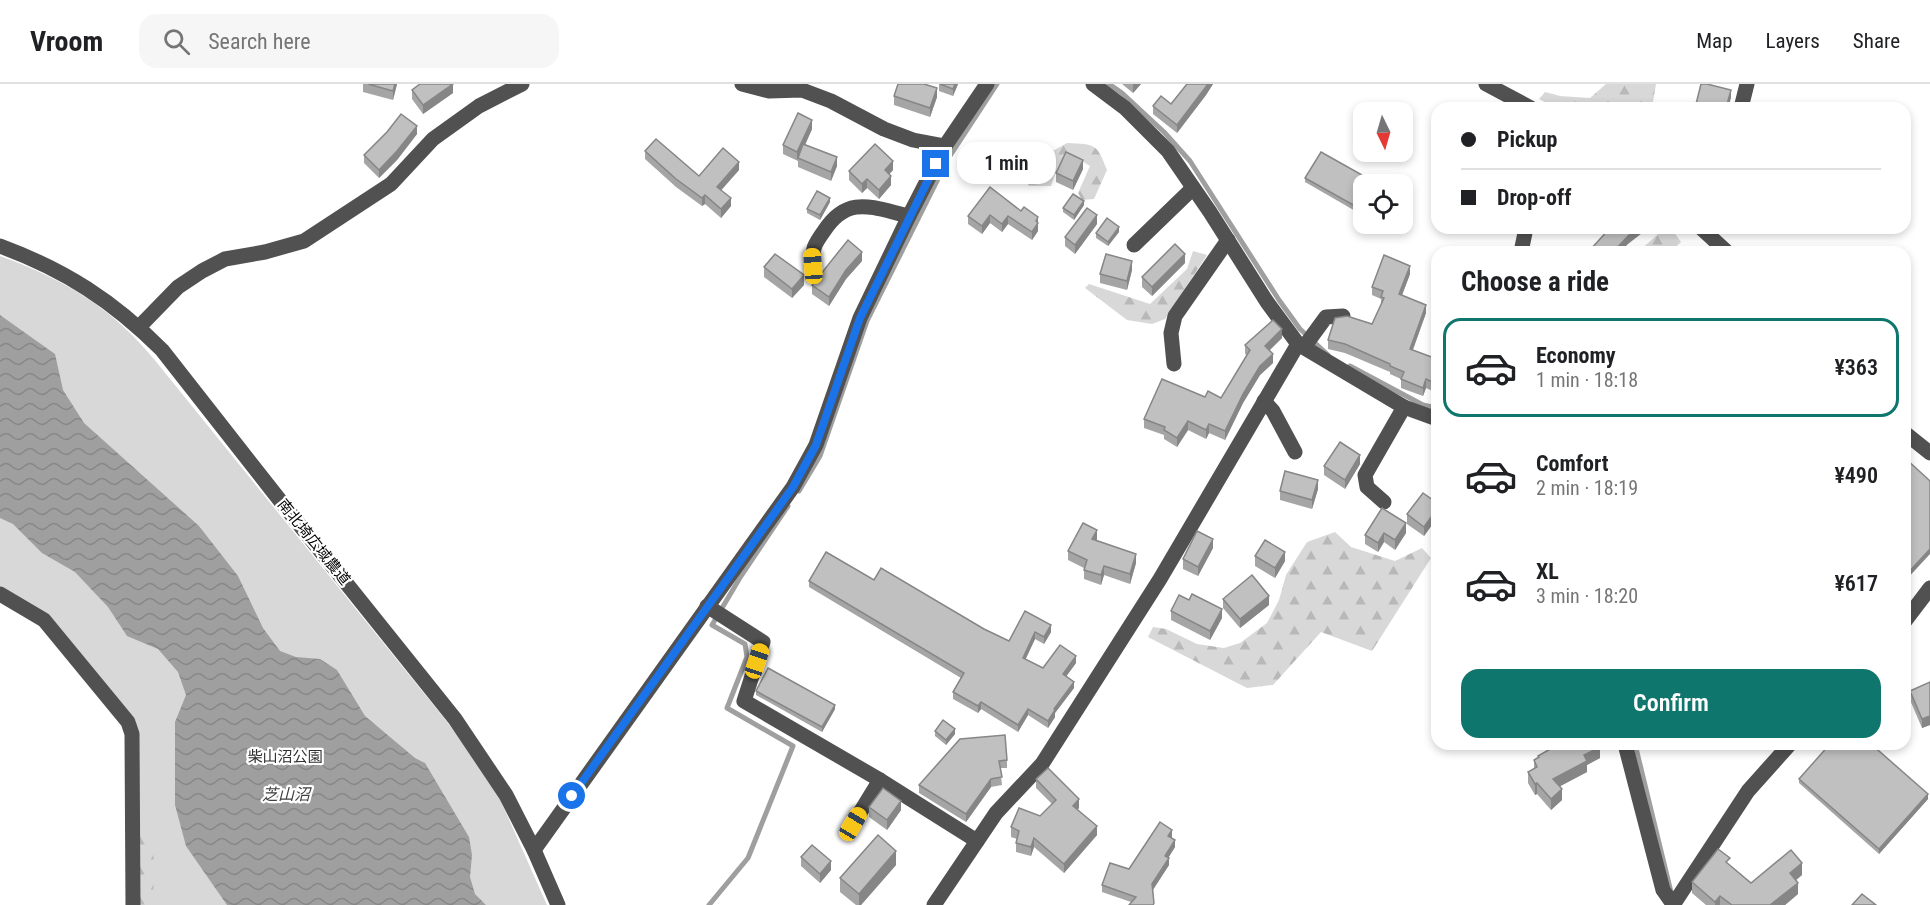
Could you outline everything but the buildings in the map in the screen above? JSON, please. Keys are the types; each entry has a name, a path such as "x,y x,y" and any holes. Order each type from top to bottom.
{"street":[{"path":"140,327 178,287 202,271 225,259 265,252 304,241 391,184 433,139 479,106 522,84"},
{"path":"742,84 769,91 801,90 831,101 894,133 913,140 945,146"},
{"path":"534,850 793,487 816,445 860,318 909,216 945,146 987,84"},
{"path":"1094,84 1125,108 1168,151 1267,302 1301,346 1404,407 1431,417"},
{"path":"1486,84 1519,102"},
{"path":"1742,102 1747,84"},
{"path":"1134,245 1193,188"},
{"path":"813,266 812,249 831,220 850,207 864,206 909,216"},
{"path":"1708,234 1720,246"},
{"path":"1174,364 1171,333 1175,316 1228,240"},
{"name":"南北埼広域農道","path":"0,246 36,260 90,289 140,327 162,350 455,719 506,795 534,850 558,905"},
{"path":"934,905 996,813 1042,764 1160,579 1264,401 1301,346 1326,317 1343,315"},
{"path":"1264,401 1273,411 1295,452"},
{"path":"1384,502 1367,488 1365,475 1404,407"},
{"path":"1911,438 1930,453"},
{"path":"1911,613 1930,588"},
{"path":"0,594 44,620 128,722 132,734 133,905"},
{"path":"707,606 763,642 744,701 880,780 977,842"},
{"path":"1627,750 1663,890 1673,904 1748,791 1785,750"},
{"path":"853,824 880,780"}],"green space":[{"path":"1606,84 1656,84 1653,102 1545,102 1539,99 1545,92 1560,96 1590,98"},
{"path":"1067,143 1090,145 1101,155 1107,170 1094,199 1082,200 1078,193 1090,166 1068,153 1058,166 1051,186 1029,186 1020,169"},
{"path":"1658,234 1675,234 1681,242 1677,246 1645,246"},
{"path":"1193,251 1207,255 1165,319 1152,324 1127,320 1085,288 1089,284 1150,304 1187,269"},
{"name":"柴山沼公園","path":"0,256 36,270 87,298 118,322 154,359 479,764 499,797 547,905 139,905 136,721 105,684 0,588"},
{"path":"1335,532 1351,547 1395,561 1422,548 1431,558 1372,651 1321,632 1273,685 1247,688 1148,637 1153,627 1166,629 1197,644 1224,648 1240,643 1267,623 1279,600 1286,575 1307,542"},
{"path":"150,815 154,863 153,905 139,905 138,820"}],"water":[{"name":"芝山沼","path":"0,315 55,354 63,390 84,423 199,526 238,576 263,628 280,651 296,657 320,659 337,670 365,716 415,758 425,763 469,837 472,855 470,877 475,894 486,905 227,905 186,846 175,805 175,722 186,695 178,672 158,649 127,636 108,607 75,572 42,553 13,524 0,518"}],"waterway":[{"path":"799,491 820,456 867,321 948,159 997,84"},
{"path":"1109,84 1164,132 1190,161 1279,300 1300,329 1328,355"},
{"path":"1350,366 1423,405 1431,407"},
{"path":"709,905 748,858 793,746 727,708 747,657 745,644 712,625 741,576 788,506"},
{"path":"1636,750 1671,892"}],"route":[{"path":"572,796 793,487 816,445 860,318 936,164"}]}
